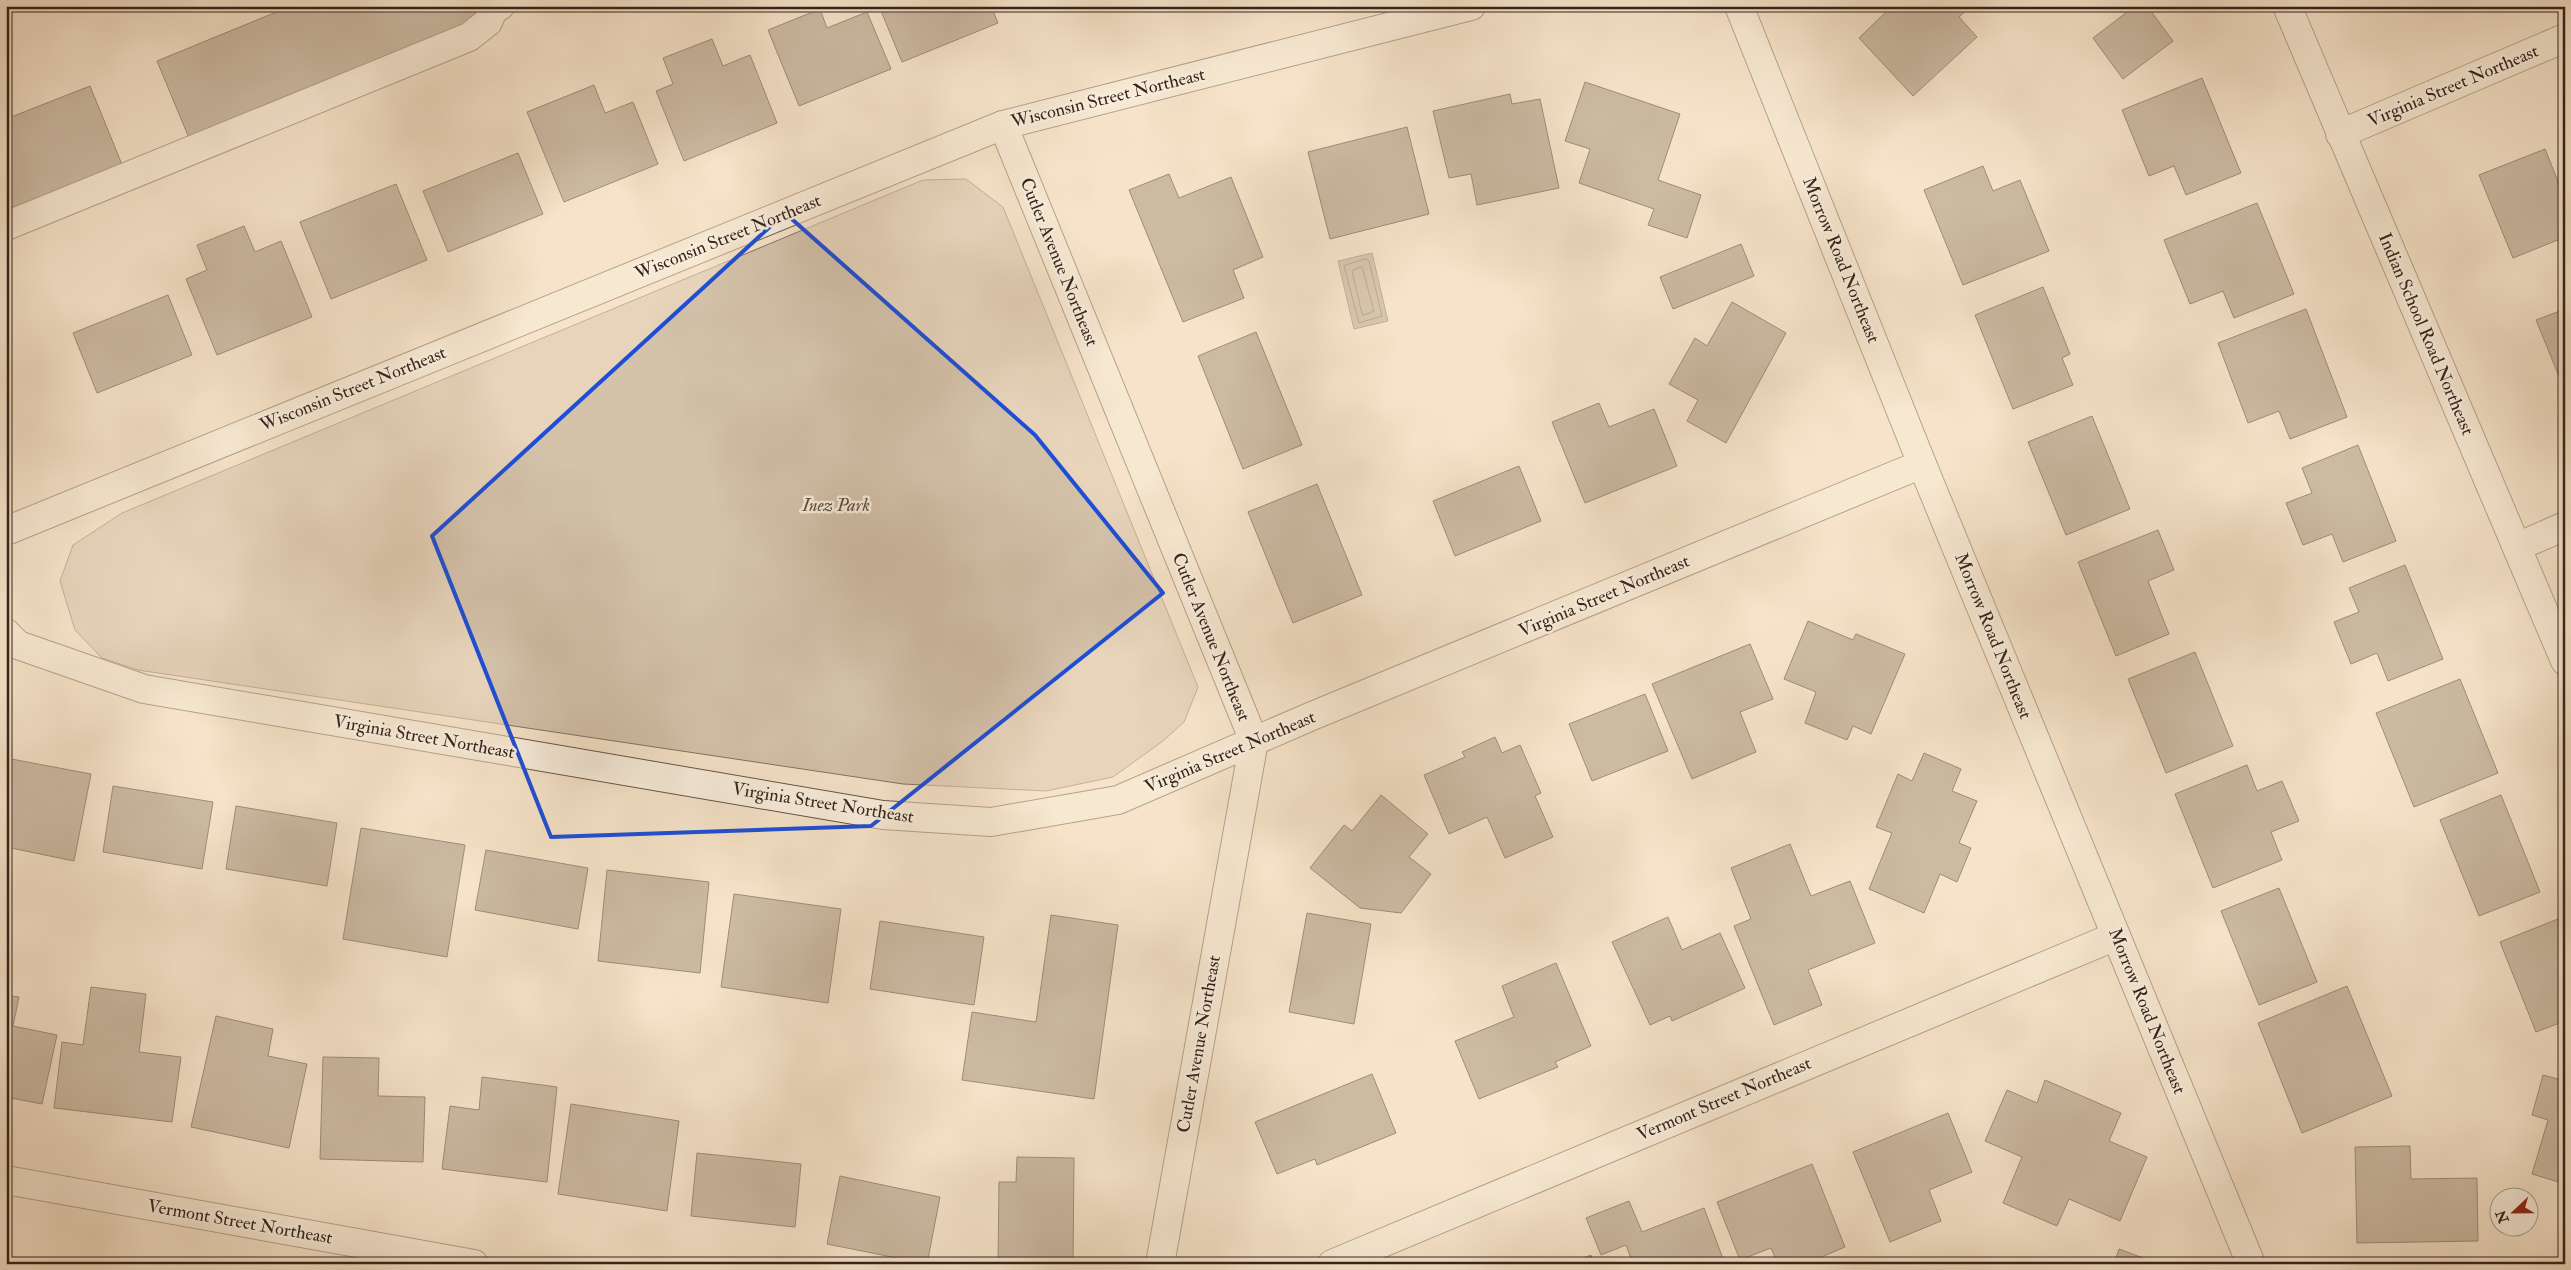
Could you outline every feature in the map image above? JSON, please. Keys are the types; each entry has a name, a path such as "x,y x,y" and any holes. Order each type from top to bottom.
{"street":[{"path":"6,226 469,37 488,22 494,8 500,6"},
{"name":"Wisconsin Street Northeast","path":"6,530 1003,125 1471,6"},
{"name":"Morrow Road Northeast","path":"1739,6 1922,464 2251,1264"},
{"name":"Indian School Road Northeast","path":"2287,6 2565,661"},
{"name":"Virginia Street Northeast","path":"2340,134 2565,38"},
{"name":"Cutler Avenue Northeast","path":"1003,125 1254,741 1160,1264"},
{"name":"Virginia Street Northeast","path":"6,633 18,645 144,689 883,815 991,822 1118,800 1254,741 1922,464"},
{"path":"2517,547 2565,526"},
{"name":"Vermont Street Northeast","path":"1332,1264 2116,936"},
{"name":"Vermont Street Northeast","path":"6,1180 474,1264"}],"highlighted area":[{"path":"785,213 1035,435 1163,593 871,826 551,837 432,536"}],"green space":[{"name":"Inez Park","path":"966,179 1003,207 1198,687 1184,722 1163,741 1113,777 1046,791 903,784 138,670 102,658 75,630 60,581 73,545 122,513 923,180"}],"water":[{"path":"1372,253 1388,321 1354,329 1338,261"}],"building":[{"path":"291,6 472,6 478,21 189,138 157,61"},
{"path":"879,6 991,6 998,23 902,62"},
{"path":"1892,6 1971,6 1959,17 1977,37 1913,96 1859,38"},
{"path":"2135,6 2147,6 2173,41 2123,79 2093,38"},
{"path":"820,9 827,28 867,12 891,69 799,106 768,30"},
{"path":"712,39 723,66 750,55 777,123 684,161 656,91 673,84 663,58"},
{"path":"2202,78 2241,173 2186,195 2174,166 2149,176 2122,110"},
{"path":"1585,82 1680,114 1658,180 1701,195 1687,238 1648,225 1654,209 1579,183 1590,149 1565,141"},
{"path":"594,85 605,113 633,102 658,164 564,202 527,112"},
{"path":"90,86 123,167 6,214 6,119"},
{"path":"1510,94 1512,104 1540,99 1559,188 1477,205 1471,174 1449,178 1433,111"},
{"path":"1407,127 1429,214 1330,239 1308,152"},
{"path":"2545,149 2565,199 2565,237 2513,258 2479,175"},
{"path":"518,153 543,214 448,252 423,191"},
{"path":"1983,166 1993,191 2020,180 2049,251 1963,285 1924,190"},
{"path":"1169,174 1179,198 1231,177 1263,257 1233,270 1244,298 1183,322 1129,190"},
{"path":"396,184 427,260 331,299 300,222"},
{"path":"2257,203 2294,294 2234,318 2223,291 2190,304 2164,240"},
{"path":"244,226 255,252 281,241 312,317 217,355 186,279 207,270 197,245"},
{"path":"1741,244 1754,276 1673,309 1660,277"},
{"path":"2043,287 2070,354 2062,358 2073,385 2013,409 1975,315"},
{"path":"168,295 192,355 97,393 73,333"},
{"path":"1732,302 1786,333 1726,443 1687,421 1698,400 1669,384 1695,338 1707,346"},
{"path":"2306,309 2347,417 2290,439 2279,411 2248,423 2218,343"},
{"path":"2565,309 2565,391 2536,320"},
{"path":"1256,332 1302,445 1243,469 1198,356"},
{"path":"1599,403 1609,427 1654,409 1677,466 1585,503 1552,422"},
{"path":"2092,416 2130,509 2066,535 2028,442"},
{"path":"2358,445 2396,541 2343,562 2332,534 2303,545 2286,503 2312,493 2302,468"},
{"path":"1519,466 1541,521 1455,556 1433,501"},
{"path":"1317,484 1362,595 1293,623 1248,512"},
{"path":"2158,530 2174,570 2148,581 2169,634 2116,656 2078,562"},
{"path":"2405,565 2443,659 2388,681 2377,653 2351,664 2334,622 2359,612 2349,588"},
{"path":"1808,621 1853,640 1856,634 1905,654 1871,734 1853,726 1847,740 1805,723 1816,692 1784,679"},
{"path":"1750,644 1773,699 1740,712 1756,752 1692,779 1652,684"},
{"path":"2195,652 2233,746 2166,773 2128,679"},
{"path":"2460,679 2498,773 2414,807 2376,713"},
{"path":"1645,694 1668,751 1592,781 1569,724"},
{"path":"1495,737 1502,753 1520,745 1541,793 1535,796 1553,837 1505,858 1487,817 1449,834 1424,775 1465,757 1462,752"},
{"path":"1924,753 1961,769 1952,791 1977,801 1959,843 1971,848 1957,882 1940,874 1924,913 1869,889 1892,833 1876,827 1898,774 1912,781"},
{"path":"6,758 91,774 74,861 6,847"},
{"path":"2247,765 2257,791 2282,781 2299,821 2271,832 2282,860 2213,888 2175,794"},
{"path":"113,786 213,802 202,869 103,852"},
{"path":"1381,795 1428,834 1409,857 1431,874 1401,913 1360,908 1310,868 1344,825 1352,831"},
{"path":"2501,795 2540,892 2479,916 2440,820"},
{"path":"236,806 337,823 327,886 226,869"},
{"path":"361,828 465,845 447,957 343,939"},
{"path":"1790,844 1811,896 1850,881 1875,943 1808,970 1822,1005 1774,1025 1734,926 1751,919 1731,868"},
{"path":"486,850 588,868 578,929 475,910"},
{"path":"607,870 709,882 700,973 598,961"},
{"path":"2279,888 2317,982 2259,1005 2221,911"},
{"path":"734,894 841,909 828,1003 721,987"},
{"path":"1307,913 1371,924 1354,1024 1289,1012"},
{"path":"1051,915 1118,925 1094,1099 962,1080 972,1012 1036,1022"},
{"path":"1668,917 1682,950 1720,933 1745,988 1672,1021 1670,1016 1650,1025 1612,942"},
{"path":"2558,919 2565,936 2565,1021 2536,1032 2500,942"},
{"path":"880,921 984,937 974,1005 870,989"},
{"path":"1556,963 1591,1046 1555,1062 1558,1067 1479,1099 1455,1041 1514,1017 1502,986"},
{"path":"2347,986 2392,1096 2302,1133 2258,1023"},
{"path":"91,987 146,994 139,1052 181,1057 172,1122 54,1108 62,1042 83,1045"},
{"path":"6,995 19,997 13,1026 57,1035 42,1104 6,1097"},
{"path":"216,1016 273,1029 268,1056 307,1064 289,1148 191,1127"},
{"path":"323,1057 379,1058 378,1096 425,1097 423,1162 320,1159"},
{"path":"1372,1074 1396,1133 1317,1165 1315,1159 1277,1174 1255,1122"},
{"path":"2543,1075 2565,1081 2565,1184 2532,1174 2548,1120 2532,1115"},
{"path":"482,1077 557,1087 547,1182 442,1169 450,1106 479,1110"},
{"path":"2045,1080 2121,1113 2109,1141 2147,1157 2120,1221 2069,1199 2057,1226 2003,1203 2022,1157 1985,1141 2007,1090 2037,1103"},
{"path":"571,1104 679,1121 667,1211 558,1194"},
{"path":"1948,1113 1972,1172 1929,1190 1941,1221 1890,1242 1853,1152"},
{"path":"2410,1146 2411,1179 2477,1178 2478,1241 2357,1243 2355,1147"},
{"path":"697,1153 801,1164 795,1227 691,1216"},
{"path":"1017,1157 1074,1158 1073,1264 998,1264 999,1182 1016,1182"},
{"path":"1812,1164 1845,1247 1805,1264 1778,1264 1771,1248 1740,1260 1717,1202"},
{"path":"840,1176 940,1197 927,1264 827,1244"},
{"path":"1629,1201 1642,1232 1704,1208 1725,1264 1633,1264 1626,1245 1601,1255 1586,1218"},
{"path":"2119,1249 2159,1264 2114,1264"},
{"path":"1591,1255 1594,1264 1569,1264"}]}
